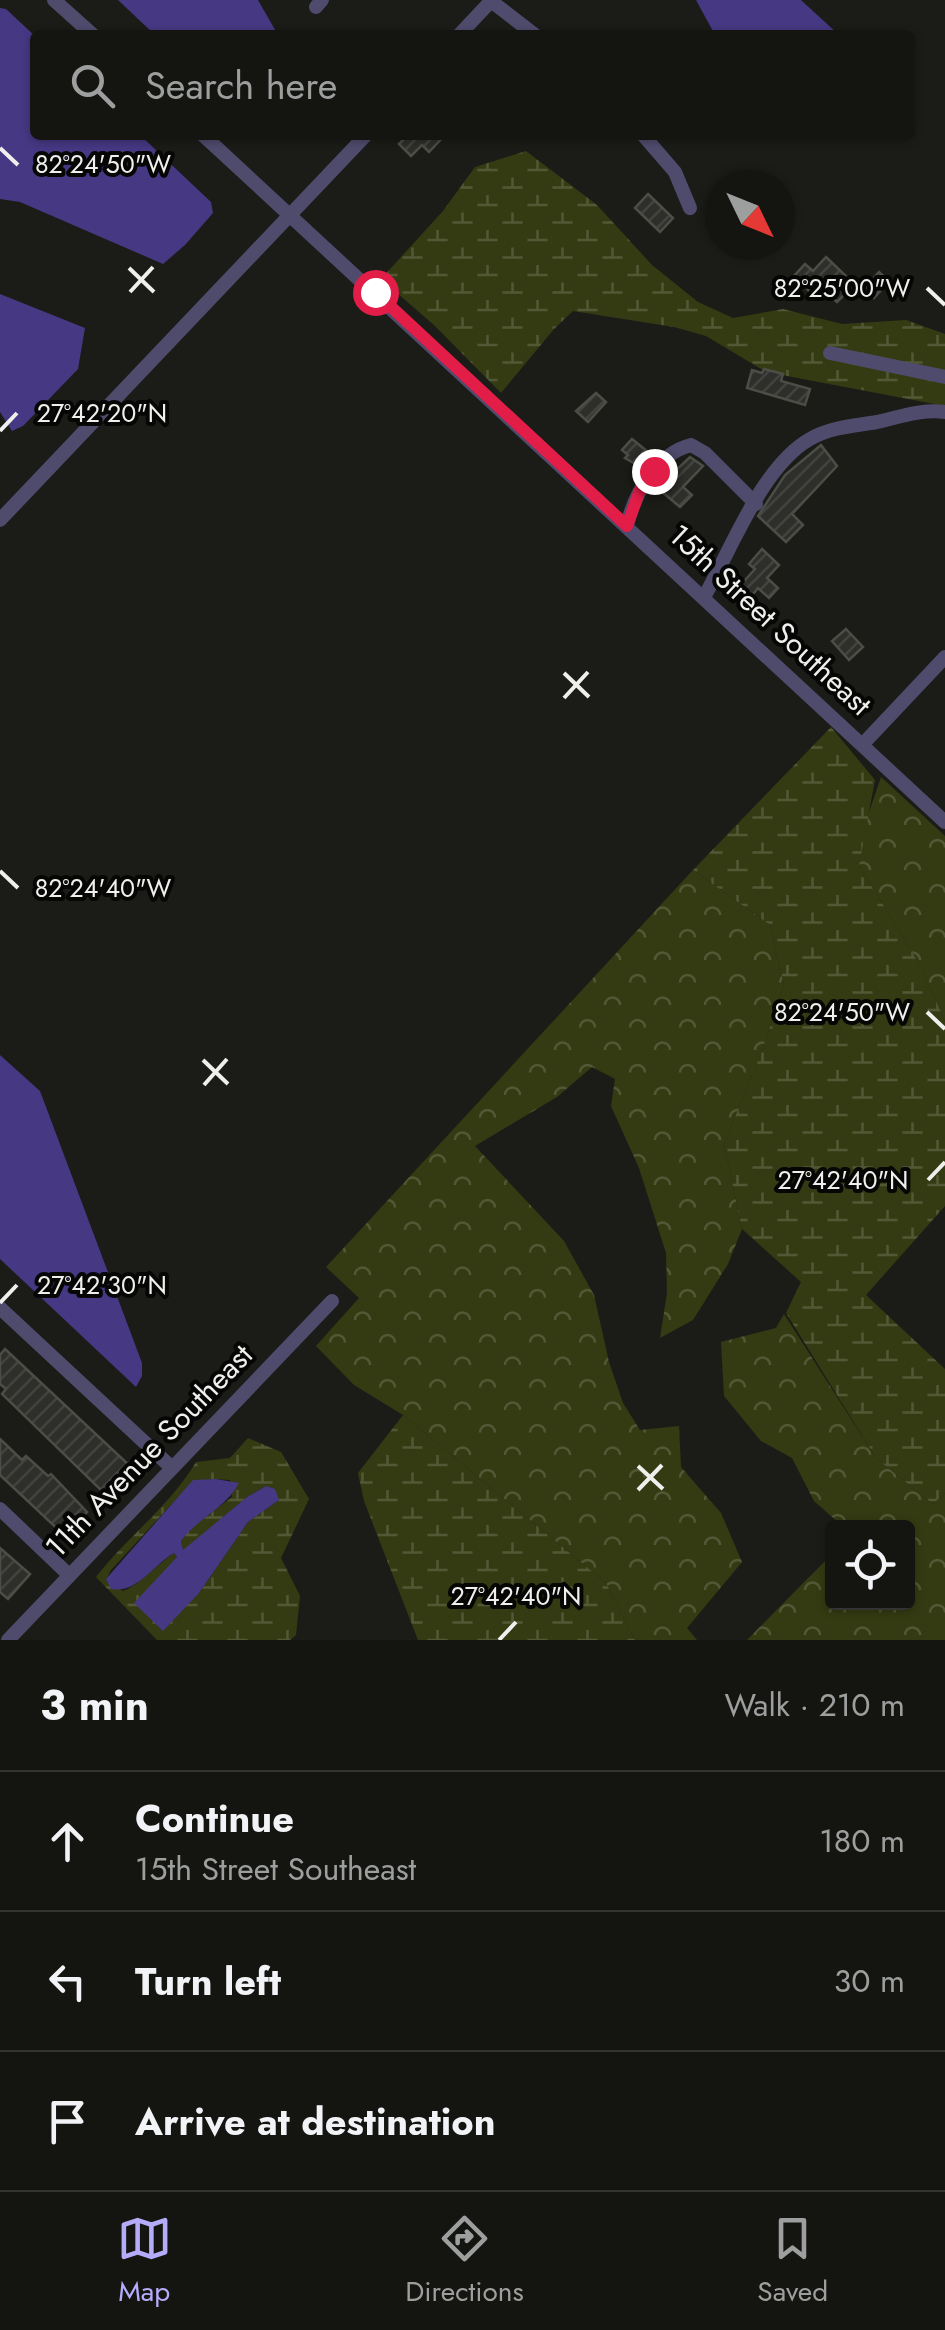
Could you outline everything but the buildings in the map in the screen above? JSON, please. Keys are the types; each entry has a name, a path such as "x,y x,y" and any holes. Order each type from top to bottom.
{"street":[{"path":"54,0 87,30"},
{"path":"465,30 492,1 529,30"},
{"name":"15th Street Southeast","path":"208,140 945,822"},
{"path":"0,520 361,140"},
{"path":"647,140 674,172 690,208"},
{"path":"830,353 945,378"},
{"path":"704,597 756,504 789,455 808,440 831,430 915,412 945,412"},
{"path":"627,526 640,490 654,471 666,457 691,445 705,453 756,504"},
{"path":"864,744 945,657"},
{"name":"11th Avenue Southeast","path":"8,1640 332,1302"},
{"path":"0,1308 170,1467"},
{"path":"0,1510 69,1575"}],"green space":[{"path":"526,151 597,205 652,265 698,302 733,318 783,309 842,324 906,320 945,334 945,406 766,372 706,336 573,311 501,393 435,326 381,279 443,211 475,167"},
{"path":"831,727 875,780 859,865 921,967 945,1021 945,1206 866,1295 945,1369 945,1493 933,1504 876,1458 786,1313 801,1282 742,1229 724,1144 784,984 770,925 693,870"},
{"path":"881,777 945,836 945,1021 921,967 859,865 865,824"},
{"path":"693,870 770,925 784,984 724,1144 742,1229 728,1264 693,1320 660,1338 667,1293 666,1253 639,1168 611,1106 615,1079 592,1067 557,1097 475,1146 564,1241 594,1295 623,1403 640,1430 679,1426 681,1467 721,1513 742,1562 687,1628 697,1640 635,1640 606,1583 403,1415 354,1385 316,1346 359,1298 326,1267"},
{"path":"784,1314 876,1458 933,1504 945,1493 945,1640 747,1640 825,1561 825,1610 915,1610 915,1520 836,1520 814,1501 792,1458 761,1441 724,1396 721,1342 776,1328"},
{"path":"403,1415 606,1583 635,1640 418,1640 364,1501 358,1473"},
{"path":"248,1438 281,1452 309,1499 281,1558 300,1596 296,1635 290,1640 157,1640 96,1577 174,1493 196,1462 230,1458","holes":["230,1480 232,1497 189,1530 181,1541 183,1551 247,1497 266,1486 279,1500 248,1522 199,1593 174,1553 123,1591 106,1580 193,1481"]}],"shaded area":[{"path":"118,0 258,0 275,30 150,30"},
{"path":"696,0 801,0 834,30 712,30"},
{"path":"0,8 30,31 30,140 145,140 211,202 213,213 163,264 20,202 0,199"},
{"path":"0,294 85,328 78,369 23,426 12,431 0,412"},
{"path":"0,1055 40,1091 142,1363 142,1376 136,1387 0,1259"},
{"path":"193,1480 239,1483 181,1541 183,1550 266,1486 275,1489 279,1500 248,1522 199,1593 163,1631 134,1603 177,1557 174,1553 129,1587 111,1589 106,1579"}],"route":[{"path":"375,292 627,526 640,490 654,471"}]}
